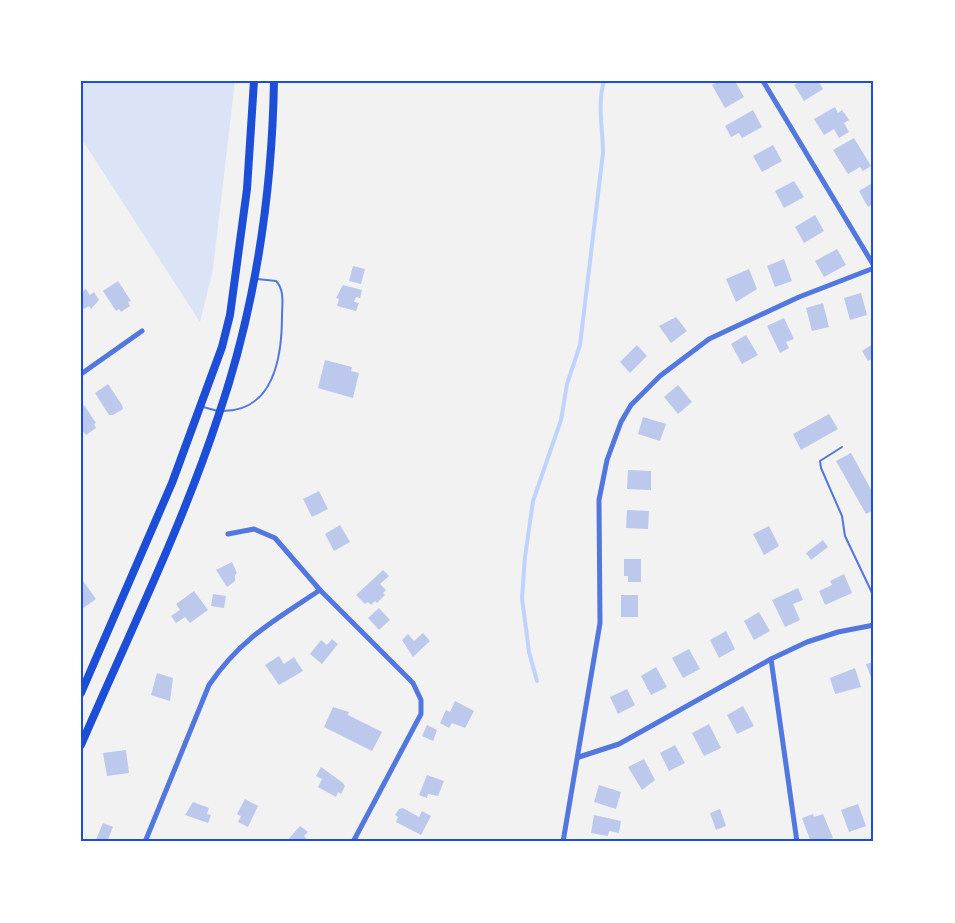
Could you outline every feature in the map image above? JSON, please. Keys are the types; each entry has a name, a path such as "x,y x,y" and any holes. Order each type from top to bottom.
{"main road":[{"path":"81,693 172,483 222,347 230,315 247,189 254,81"},
{"path":"81,745 189,498 236,359 254,279 271,160 274,81"}],"street":[{"path":"563,842 600,623 598,520 601,490 613,441 631,405 660,376 709,339 799,297 874,267 763,81"},
{"path":"81,374 142,331"},
{"path":"228,534 254,529 275,538 320,590 413,683 421,699 421,714 353,842"},
{"path":"145,842 209,685 224,663 246,639 320,590"},
{"path":"579,757 619,744 771,659 838,632 874,625"},
{"path":"771,659 797,842"}],"lane":[{"path":"200,406 236,412 249,406 264,391 277,370 282,334 282,290 276,280 254,279"},
{"path":"842,447 820,461 820,468 842,516 845,536 874,597"}],"shaded area":[{"path":"81,81 235,81 213,269 200,322 81,138"}],"building":[{"path":"719,81 735,81 744,97 725,108 712,85"},
{"path":"801,81 818,81 823,89 804,101 794,85"},
{"path":"835,107 838,113 842,110 849,120 844,123 849,132 839,138 834,129 824,135 814,119"},
{"path":"753,110 762,127 742,138 739,133 731,137 725,126"},
{"path":"854,138 871,166 863,171 860,167 848,174 833,150"},
{"path":"773,145 782,161 762,172 753,156"},
{"path":"794,181 804,197 784,208 775,191"},
{"path":"874,182 874,203 868,207 859,191"},
{"path":"815,215 824,231 804,243 795,227"},
{"path":"837,249 846,265 824,277 815,261"},
{"path":"784,259 792,281 775,287 767,266"},
{"path":"353,266 365,269 361,284 349,281"},
{"path":"749,269 757,289 736,302 726,279"},
{"path":"118,281 131,301 128,302 130,306 121,312 119,309 116,311 103,291"},
{"path":"343,285 362,290 360,298 356,297 354,302 359,303 356,311 337,306 339,299 336,298"},
{"path":"86,289 90,295 94,292 99,300 91,309 89,306 84,309 81,305 81,292"},
{"path":"861,293 867,315 850,320 844,298"},
{"path":"823,303 829,327 812,331 806,308"},
{"path":"676,317 687,331 671,343 659,326"},
{"path":"784,318 794,339 786,342 789,348 780,353 767,326"},
{"path":"746,335 758,355 742,364 731,344"},
{"path":"874,343 874,358 868,361 862,351"},
{"path":"637,345 647,356 630,373 620,362"},
{"path":"325,360 352,367 351,371 359,373 353,398 318,388"},
{"path":"108,384 123,409 113,415 109,415 95,393"},
{"path":"678,385 692,402 678,414 664,397"},
{"path":"84,405 96,423 94,424 96,428 86,435 81,429 81,407"},
{"path":"829,414 838,429 801,450 793,434"},
{"path":"643,417 666,424 660,441 638,434"},
{"path":"851,453 874,495 874,510 866,514 836,461"},
{"path":"628,470 651,471 651,490 627,489"},
{"path":"319,491 328,509 312,517 303,499"},
{"path":"627,510 649,511 648,529 626,528"},
{"path":"340,525 350,542 334,551 325,534"},
{"path":"769,526 779,546 764,555 753,534"},
{"path":"823,540 828,547 811,560 806,553"},
{"path":"624,559 641,559 641,582 628,582 628,576 624,576"},
{"path":"232,562 237,573 235,581 227,587 216,570"},
{"path":"383,570 389,576 380,584 386,590 383,593 385,595 377,603 375,601 371,605 368,602 365,604 356,595"},
{"path":"844,574 852,593 825,605 819,591 832,585 830,581"},
{"path":"81,578 96,599 82,609 81,607"},
{"path":"798,588 803,600 793,604 800,620 785,627 772,600"},
{"path":"194,591 208,610 190,623 185,617 176,623 171,616 180,610 176,604"},
{"path":"213,594 226,596 224,608 211,606"},
{"path":"621,595 638,595 638,617 621,617"},
{"path":"379,608 390,620 379,630 368,618"},
{"path":"759,612 770,631 754,640 744,621"},
{"path":"726,631 735,649 719,658 710,640"},
{"path":"423,633 430,641 413,657 402,640 408,634 414,641"},
{"path":"332,639 338,644 322,664 310,654 321,640 327,645"},
{"path":"689,649 700,669 683,678 672,658"},
{"path":"279,656 284,664 294,657 303,671 279,685 265,665"},
{"path":"874,662 874,686 866,664"},
{"path":"656,667 667,687 651,695 641,676"},
{"path":"855,668 861,687 835,694 830,678"},
{"path":"157,673 173,678 170,701 151,695"},
{"path":"627,689 635,705 618,714 610,697"},
{"path":"455,701 474,711 465,728 452,723 449,728 440,723 446,710 450,712"},
{"path":"743,706 754,726 737,734 727,715"},
{"path":"333,707 349,712 348,715 382,732 372,751 324,727"},
{"path":"709,724 721,748 704,756 692,733"},
{"path":"427,725 437,730 433,741 422,736"},
{"path":"675,745 685,763 669,771 660,753"},
{"path":"126,750 129,773 107,776 103,753"},
{"path":"644,759 655,780 642,790 628,767"},
{"path":"321,767 343,783 345,786 341,794 338,792 336,797 318,787 322,779 316,776"},
{"path":"427,775 444,781 438,796 428,794 427,798 419,795"},
{"path":"599,785 621,792 616,809 594,802"},
{"path":"245,799 258,806 248,827 238,822 241,816 237,814"},
{"path":"193,802 209,808 207,814 211,815 208,823 185,815"},
{"path":"858,804 866,826 849,832 841,810"},
{"path":"403,808 419,817 422,811 431,816 421,835 396,822 398,817 395,815 399,809"},
{"path":"720,809 726,826 716,830 710,813"},
{"path":"813,814 814,817 823,814 833,838 811,842 802,818"},
{"path":"594,815 621,821 619,833 609,831 608,836 591,833"},
{"path":"103,823 113,827 107,842 95,842"},
{"path":"300,826 308,832 304,836 309,841 286,842"}],"waterway":[{"path":"537,681 529,652 522,598 525,557 533,501 561,420 567,384 580,345 603,153 601,108 604,81"}]}
